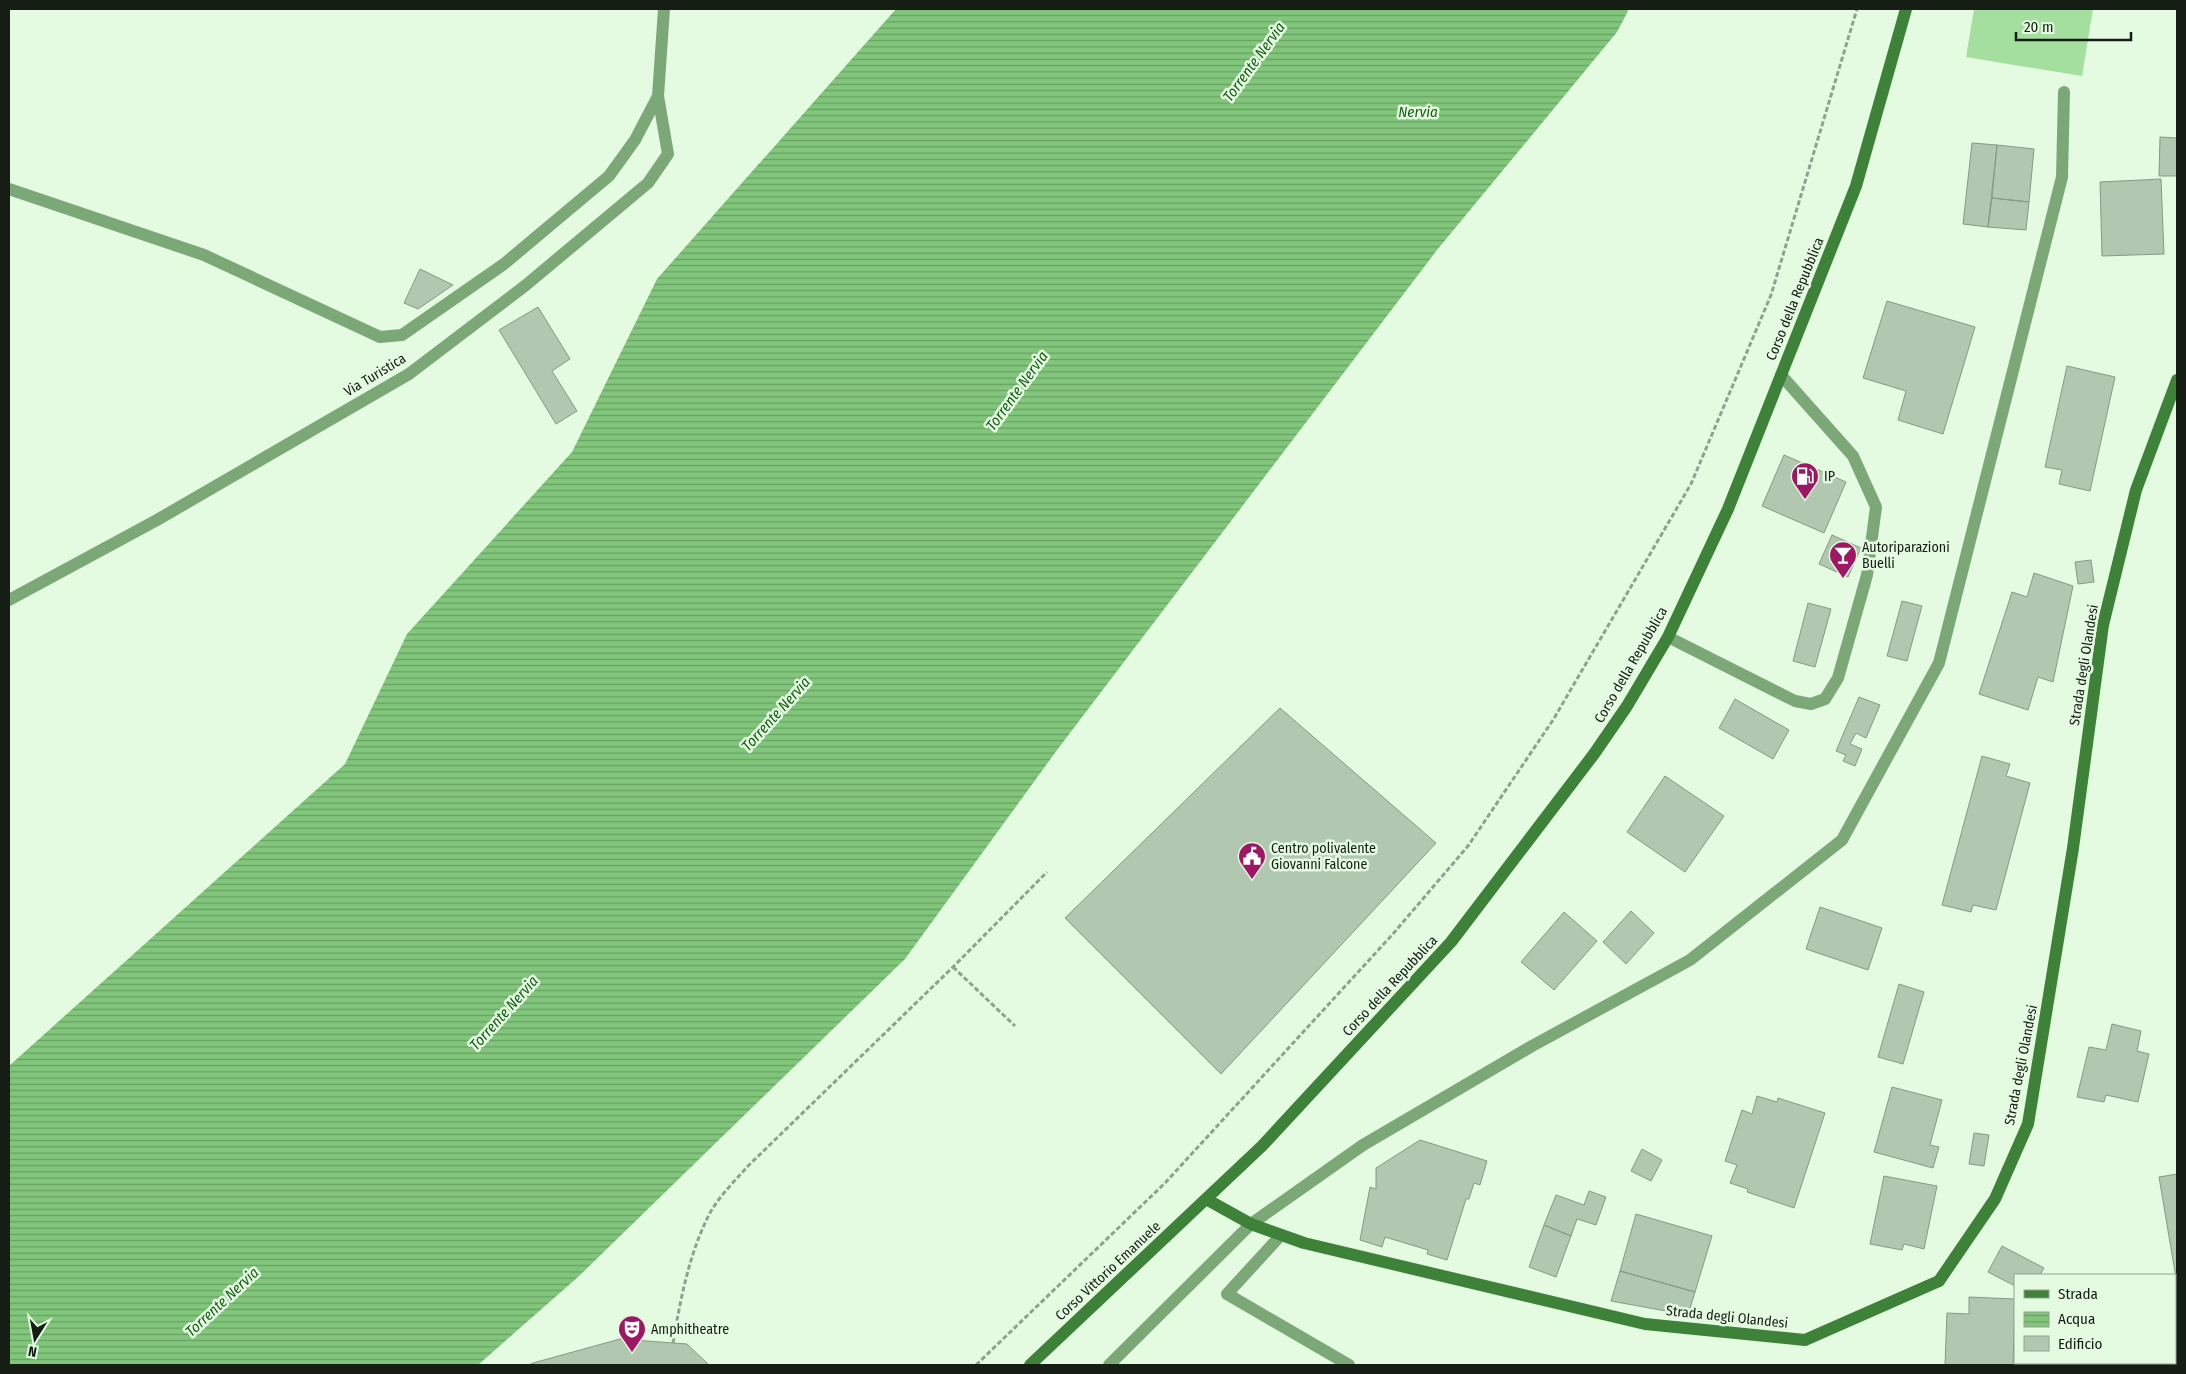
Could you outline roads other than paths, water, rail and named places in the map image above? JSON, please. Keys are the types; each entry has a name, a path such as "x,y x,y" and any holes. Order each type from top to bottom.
{"main road":[{"name":"Corso della Repubblica","path":"1206,1199 1262,1146 1451,942 1594,754 1668,637 1728,509 1856,186 1906,9"},
{"name":"Strada degli Olandesi","path":"1206,1199 1251,1224 1304,1243 1645,1324 1804,1340 1939,1281 1994,1199 2028,1124 2073,848 2103,625 2136,490 2177,380"},
{"name":"Corso Vittorio Emanuele","path":"1030,1365 1206,1199"}],"street":[{"name":"Via Turistica","path":"9,600 157,520 409,374 526,285 648,183 668,154 658,96 664,9"},
{"path":"1109,1365 1251,1224 1362,1145 1532,1046 1690,960 1842,840 1939,662 2062,178 2064,92"},
{"name":"Via Turistica","path":"9,189 204,255 380,336 402,335 504,264 609,176 635,140 658,96"},
{"path":"1668,637 1795,701 1811,704 1825,699 1838,678 1867,575 1876,507 1853,456 1781,375"},
{"path":"1281,1235 1227,1294 1349,1365"}],"water":[{"path":"896,9 1629,9 1617,32 1437,250 1057,750 905,959 578,1277 478,1365 9,1365 9,1066 345,764 407,634 572,452 657,279"}],"place":[{"name":"IP","path":"1805,500"},
{"name":"Autoriparazioni Buelli","path":"1843,579"},
{"name":"Centro polivalente Giovanni Falcone","path":"1252,880"},
{"name":"Amphitheatre","path":"632,1353"}],"water label":[{"name":"Torrente Nervia","path":"1254,62"},
{"name":"Nervia","path":"1418,112"},
{"name":"Torrente Nervia","path":"1017,391"},
{"name":"Torrente Nervia","path":"776,714"},
{"name":"Torrente Nervia","path":"504,1013"},
{"name":"Torrente Nervia","path":"222,1302"}]}
